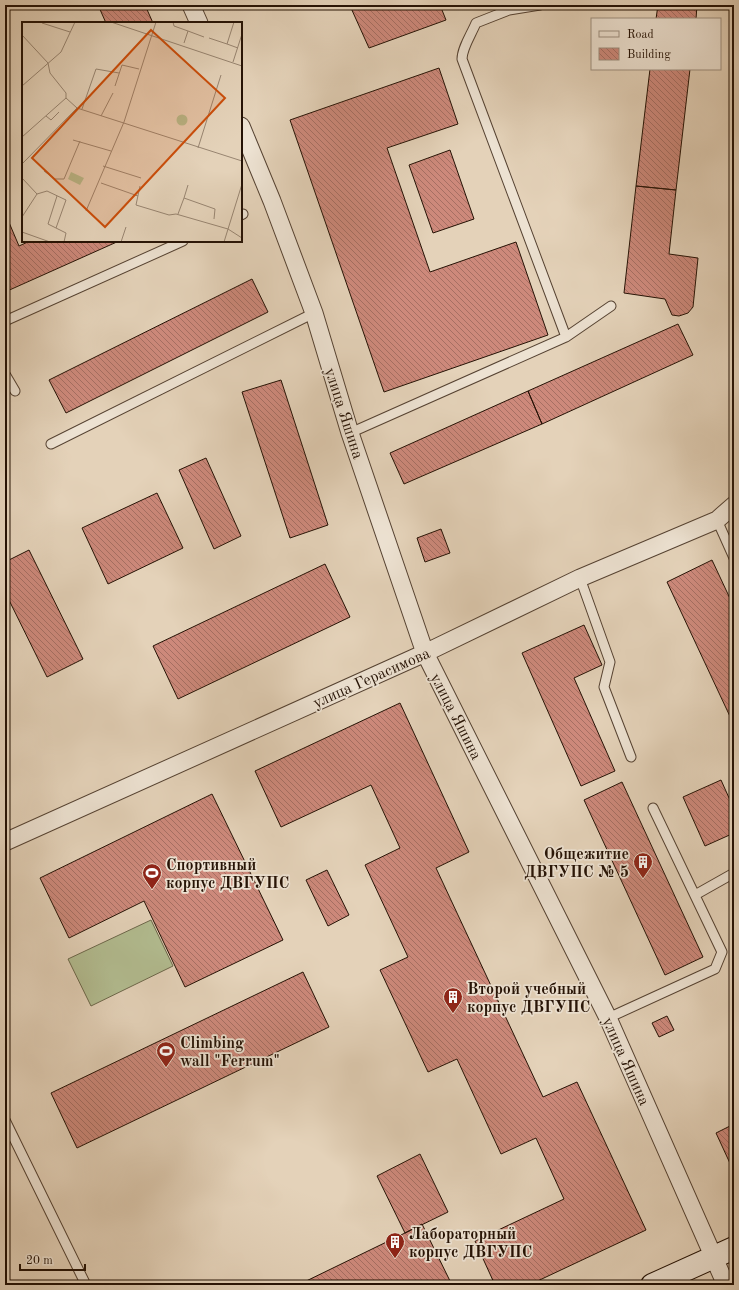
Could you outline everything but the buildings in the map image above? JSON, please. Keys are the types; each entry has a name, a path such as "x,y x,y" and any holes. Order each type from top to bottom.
{"street":[{"path":"191,5 198,22"},
{"name":"улица Яшина","path":"242,128 272,201 314,313 350,433 425,653 608,1018 726,1285"},
{"name":"улица Герасимова","path":"5,842 425,653 580,578 716,520 734,506"},
{"path":"652,1285 734,1248"}],"lane":[{"path":"540,5 509,10 476,23 469,40 464,47 462,59 566,338"},
{"path":"5,321 181,242"},
{"path":"350,433 566,338 611,306"},
{"path":"51,444 314,313"},
{"path":"5,374 15,391"},
{"path":"716,520 734,558"},
{"path":"580,578 610,662 604,688 631,757"},
{"path":"608,1018 715,968 722,952 653,808"},
{"path":"695,895 734,873"},
{"path":"5,1120 86,1285"}],"green space":[{"path":"151,920 173,966 91,1006 68,959"}],"place":[{"name":"Общежитие ДВГУПС № 5","path":"643,879"},
{"name":"Спортивный корпус ДВГУПС","path":"152,890"},
{"name":"Второй учебный корпус ДВГУПС","path":"453,1014"},
{"name":"Climbing wall \"Ferrum\"","path":"166,1068"},
{"name":"Лабораторный корпус ДВГУПС","path":"395,1259"}]}
